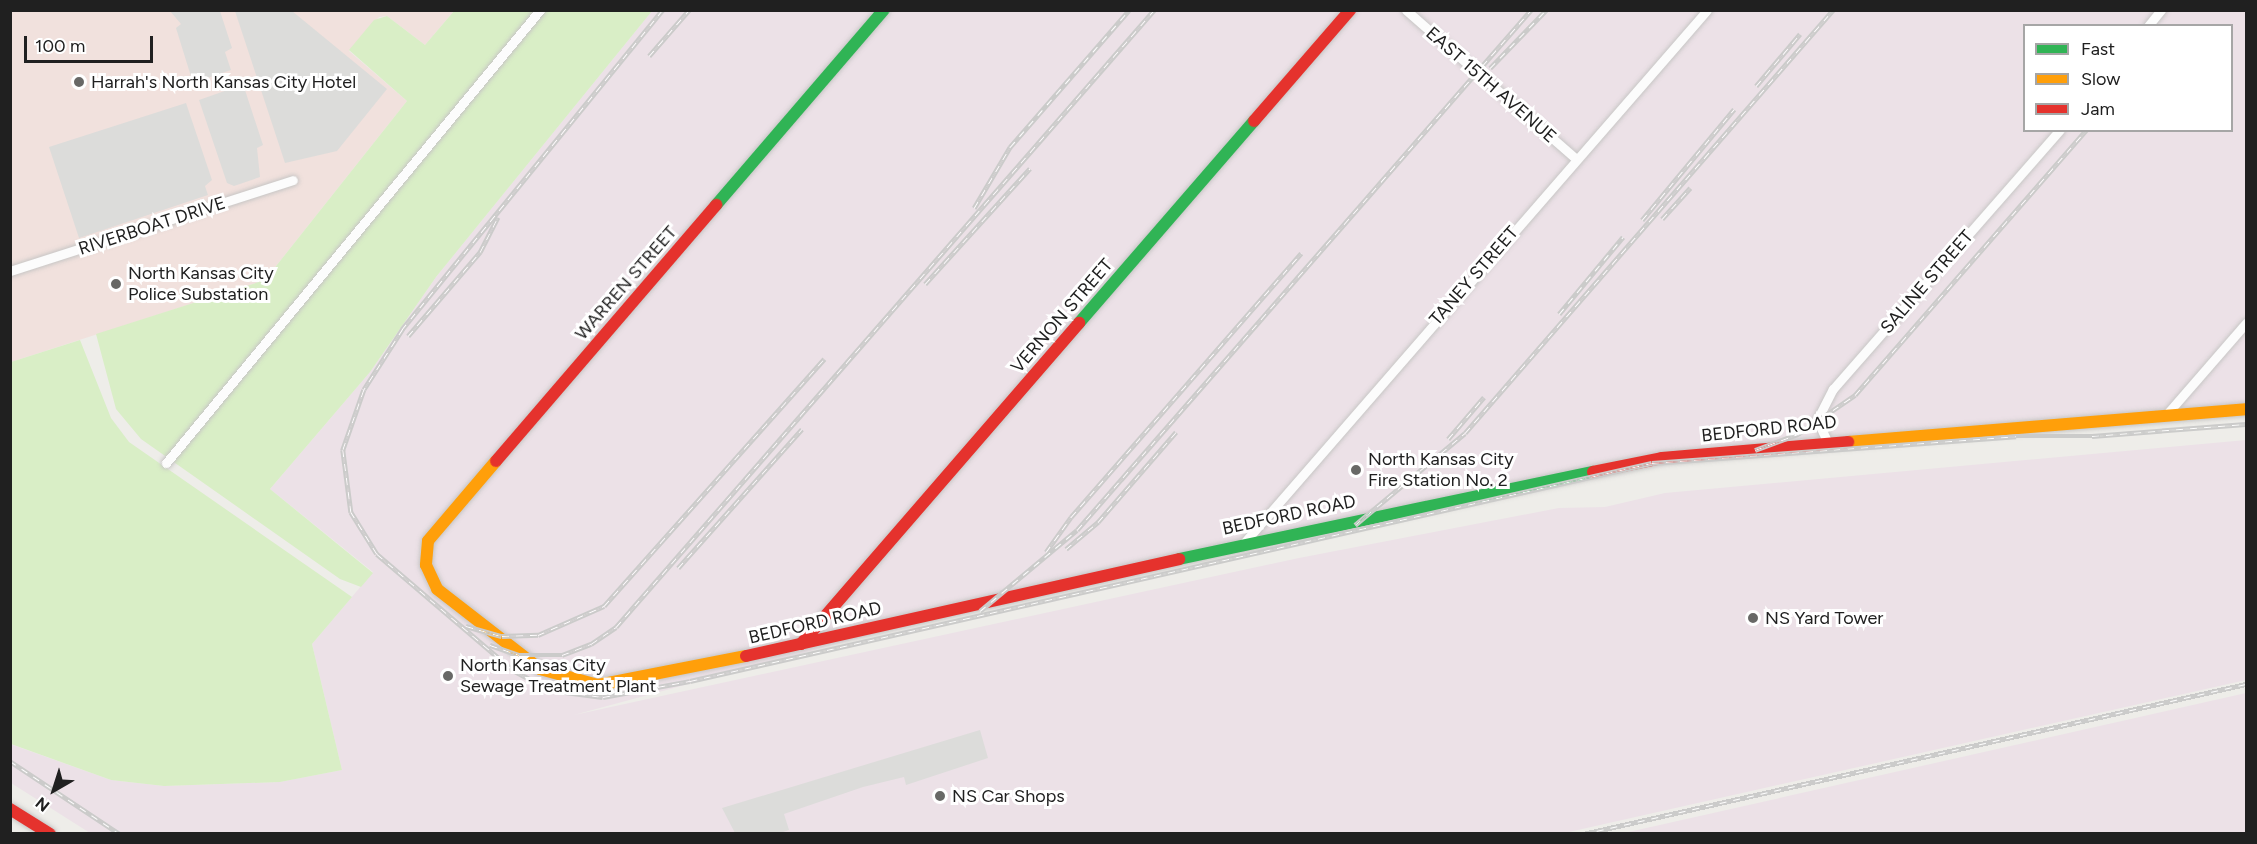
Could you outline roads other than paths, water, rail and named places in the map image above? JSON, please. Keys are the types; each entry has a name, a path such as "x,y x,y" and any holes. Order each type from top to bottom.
{"main road":[{"name":"WARREN STREET","path":"598,685 540,669 437,589 426,565 428,541 884,10"},
{"name":"VERNON STREET","path":"801,644 1350,10"},
{"name":"BEDFORD ROAD","path":"598,685 801,644 1243,544 1608,467 1827,441 2247,409"},
{"path":"10,809 50,834"}],"street":[{"path":"166,463 540,10"},
{"name":"EAST 15TH AVENUE","path":"1406,10 1576,159"},
{"name":"TANEY STREET","path":"1243,544 1707,10"},
{"path":"2150,24 2161,10"},
{"name":"SALINE STREET","path":"1827,441 1817,420 1833,389 2058,132"},
{"name":"RIVERBOAT DRIVE","path":"10,271 293,180"},
{"path":"2166,415 2247,323"}],"railway":[{"path":"663,10 403,329 364,390 343,450 351,512 377,554 513,670 550,690 603,697 690,681 1652,463 2016,436 2100,436"},
{"path":"649,56 689,10"},
{"path":"974,208 1010,147 1129,10"},
{"path":"490,645 519,655 562,655 591,644 616,627 1154,10"},
{"path":"980,611 1077,530 1531,10"},
{"path":"1490,68 1546,10"},
{"path":"1355,525 1465,433 1833,10"},
{"path":"1756,86 1800,34"},
{"path":"1642,220 1734,109"},
{"path":"1755,450 1798,434 1855,395 2084,132"},
{"path":"925,284 1030,168"},
{"path":"1662,219 1690,188"},
{"path":"408,336 480,252 498,217"},
{"path":"1559,314 1623,237"},
{"path":"1046,552 1071,517 1301,253"},
{"path":"466,626 502,636 538,635 604,606 824,359"},
{"path":"1448,439 1484,397"},
{"path":"2092,436 2246,424"},
{"path":"678,568 802,429"},
{"path":"1066,549 1098,522 1176,432"},
{"path":"1583,834 2246,684"},
{"path":"10,761 120,834"}],"place":[{"name":"Harrah's North Kansas City Hotel","path":"79,82"},
{"name":"North Kansas City Police Substation","path":"116,284"},
{"name":"North Kansas City Fire Station No. 2","path":"1356,470"},
{"name":"NS Yard Tower","path":"1753,618"},
{"name":"North Kansas City Sewage Treatment Plant","path":"448,676"},
{"name":"NS Car Shops","path":"940,796"}]}
